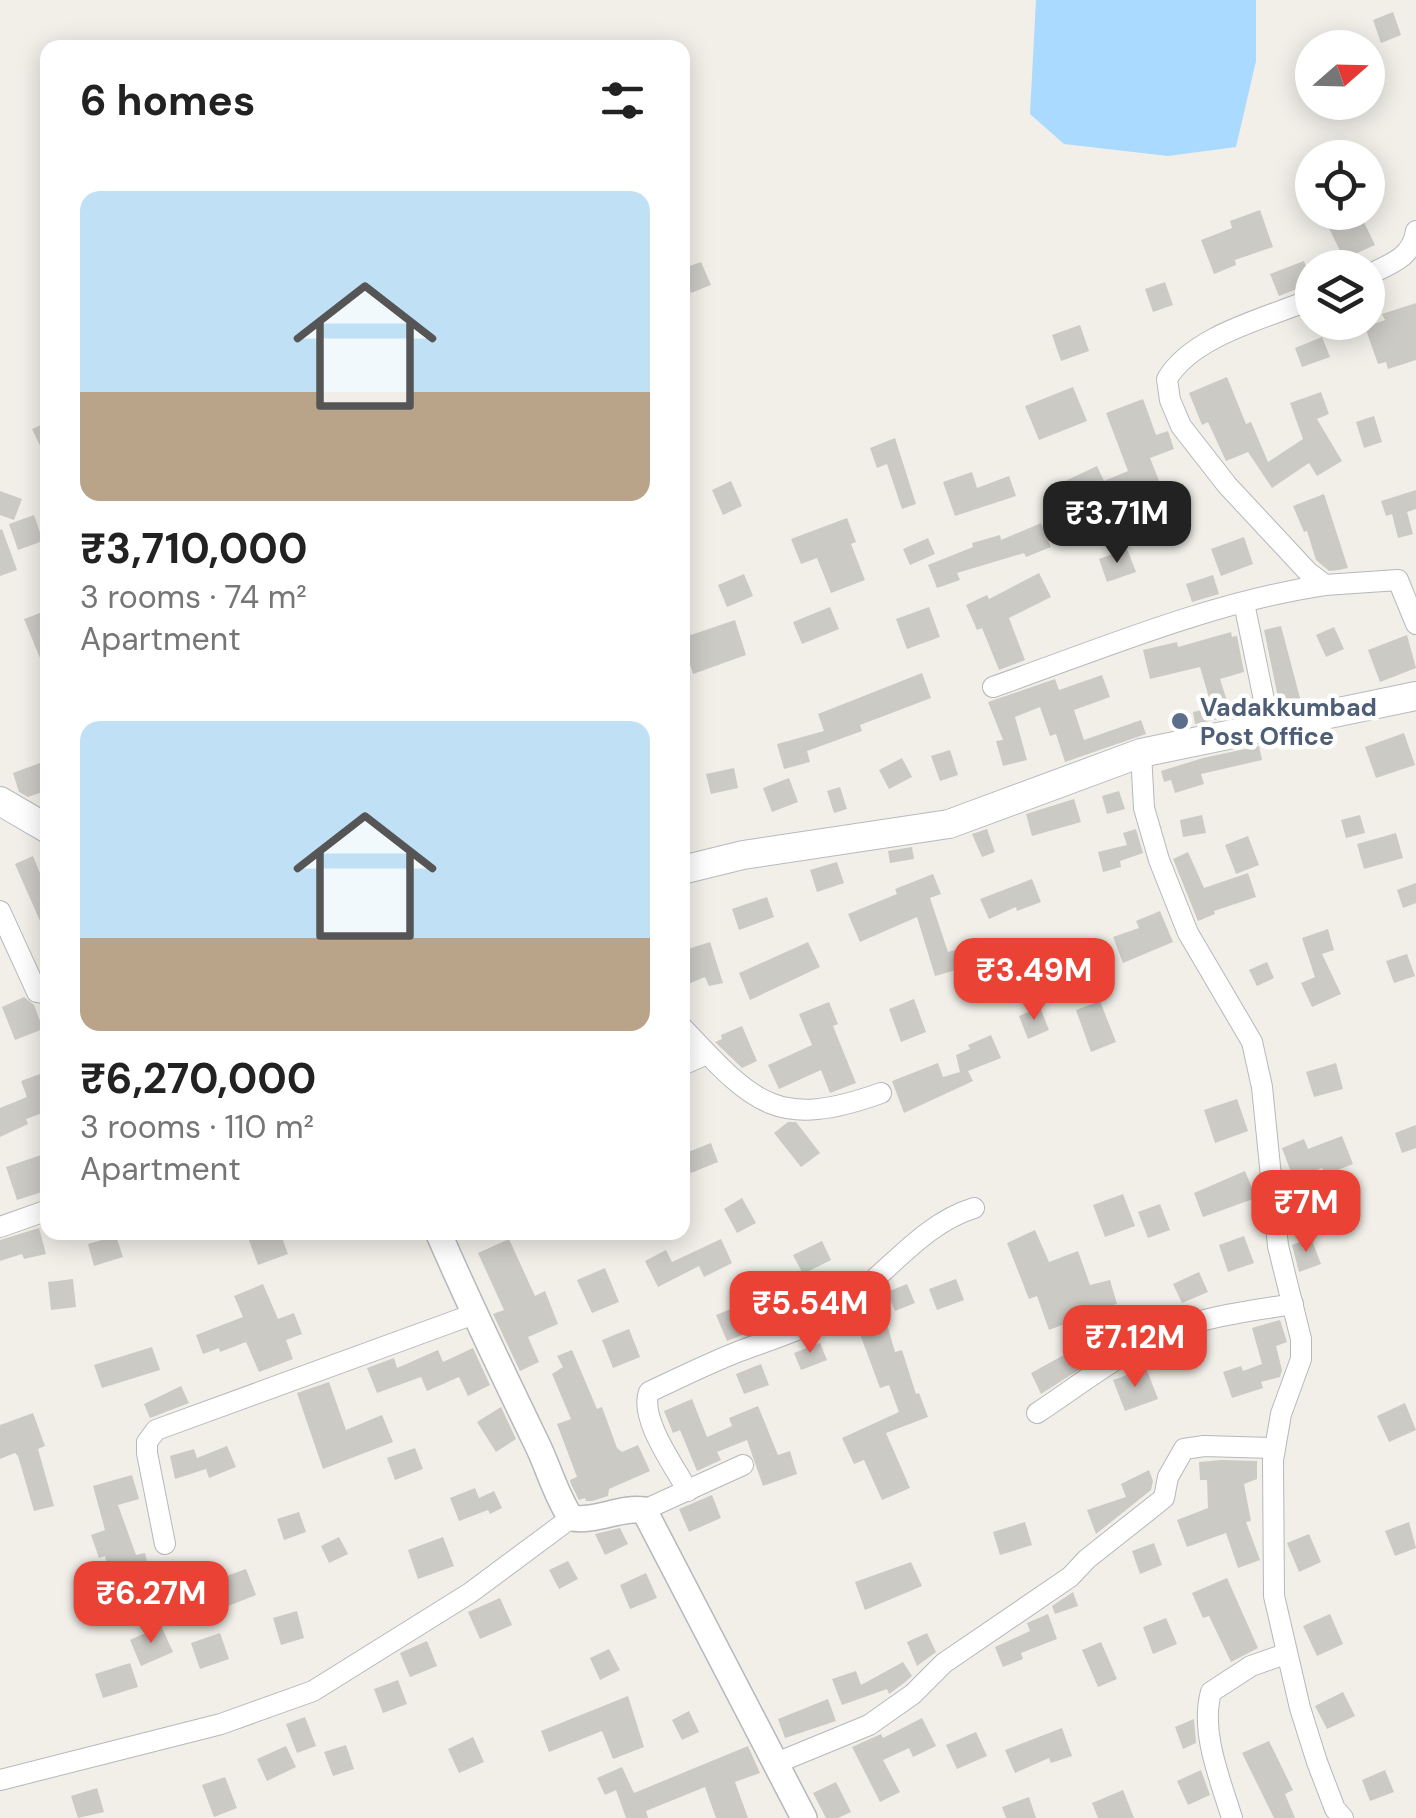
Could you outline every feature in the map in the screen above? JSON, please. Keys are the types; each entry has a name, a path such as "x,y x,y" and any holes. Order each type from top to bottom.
{"main road":[{"path":"690,868 743,855 950,824 1141,753 1416,696"},
{"path":"0,802 40,825"}],"street":[{"path":"1385,266 1404,257 1414,245 1416,231"},
{"path":"1295,306 1199,346 1176,363 1167,379 1170,400 1181,426 1227,485 1324,585"},
{"path":"993,687 1190,618 1324,585 1398,580 1416,624"},
{"path":"1244,603 1270,724"},
{"path":"1141,753 1144,808 1159,860 1188,933 1252,1042 1262,1087 1278,1246 1294,1304 1301,1359 1281,1414 1275,1448 1274,1596 1317,1762 1343,1818"},
{"path":"0,911 40,993"},
{"path":"690,1035 732,1082 760,1100 818,1110 881,1093"},
{"path":"690,1062 708,1054"},
{"path":"688,1490 651,1422 644,1404 649,1392 790,1334 834,1311 876,1282 953,1214 974,1208"},
{"path":"0,1227 40,1213"},
{"path":"442,1240 542,1453 557,1496 571,1518"},
{"path":"1036,1412 1137,1346 1167,1332 1198,1322 1294,1304"},
{"path":"164,1544 147,1453 147,1442 156,1430 474,1314"},
{"path":"774,1764 869,1725 914,1694 944,1663 1070,1577 1164,1498 1168,1476 1184,1449 1275,1448"},
{"path":"0,1780 222,1724 313,1691 470,1593 571,1518 586,1520 626,1510 644,1510 743,1464"},
{"path":"644,1510 804,1818"},
{"path":"1232,1818 1206,1711 1210,1692 1251,1666 1286,1654"}],"water":[{"path":"1036,0 1256,0 1256,61 1236,147 1168,156 1064,144 1030,114"}],"building":[{"path":"1393,12 1401,35 1385,41 1385,30 1376,30 1373,20"},
{"path":"1260,210 1273,247 1235,260 1236,265 1214,274 1201,240 1232,228 1230,221"},
{"path":"1330,230 1368,230 1375,245 1364,250 1340,250"},
{"path":"701,262 711,285 691,293 690,266"},
{"path":"1295,264 1295,290 1279,296 1270,274"},
{"path":"1165,282 1173,305 1153,312 1145,289"},
{"path":"1416,303 1416,360 1388,369 1386,362 1378,364 1370,340 1385,340 1385,313"},
{"path":"1080,325 1089,351 1061,361 1052,335"},
{"path":"1323,340 1330,357 1302,367 1295,348"},
{"path":"1227,377 1246,424 1251,422 1268,462 1303,439 1290,403 1321,392 1329,414 1317,419 1342,461 1317,476 1309,463 1272,488 1248,452 1226,461 1208,422 1202,425 1189,393"},
{"path":"1073,387 1087,421 1039,440 1025,406"},
{"path":"1143,399 1156,435 1168,431 1174,449 1150,458 1165,496 1132,508 1125,490 1080,513 1065,481 1097,466 1104,481 1128,471 1106,413"},
{"path":"1374,416 1382,442 1364,448 1356,422"},
{"path":"40,426 40,446 32,429"},
{"path":"895,438 916,504 902,509 887,464 877,468 870,448"},
{"path":"972,472 977,488 1009,476 1016,496 955,516 943,482"},
{"path":"731,481 742,506 723,515 712,490"},
{"path":"1416,490 1416,509 1407,512 1413,534 1398,538 1392,514 1386,516 1381,501"},
{"path":"0,491 22,499 14,520 0,515"},
{"path":"1324,494 1348,568 1329,571 1316,560 1307,531 1304,532 1293,506"},
{"path":"34,515 40,542 18,550 9,524"},
{"path":"847,518 856,542 851,544 865,580 831,593 817,558 801,564 791,539"},
{"path":"1041,523 1051,547 957,573 960,580 937,588 928,565 973,547 972,543 1000,535 1001,540"},
{"path":"0,530 17,570 0,576"},
{"path":"1244,537 1253,564 1221,576 1211,549"},
{"path":"928,538 935,554 910,565 903,549"},
{"path":"1127,549 1136,572 1107,582 1099,559"},
{"path":"1039,573 1051,597 1009,618 1025,660 999,670 982,628 977,630 966,605 987,595 989,599"},
{"path":"744,574 753,596 727,607 718,585"},
{"path":"1213,575 1219,594 1192,602 1186,584"},
{"path":"830,607 839,629 802,644 793,622"},
{"path":"929,607 940,637 907,649 896,619"},
{"path":"40,613 40,658 24,619"},
{"path":"735,620 746,655 693,674 690,635"},
{"path":"1281,626 1300,698 1279,702 1264,630"},
{"path":"1334,627 1344,649 1326,657 1316,635"},
{"path":"1231,632 1232,637 1237,636 1244,672 1220,679 1232,716 1195,724 1193,712 1212,708 1200,667 1150,679 1143,650 1177,642 1178,647"},
{"path":"1407,635 1416,668 1380,682 1368,650"},
{"path":"922,673 931,698 860,725 862,731 807,751 810,762 784,769 777,744 824,731 818,714"},
{"path":"1102,675 1110,697 1074,710 1084,740 1141,720 1146,734 1065,762 1056,734 1050,736 1040,707 1015,717 1027,760 1003,766 996,741 1003,740 988,702 1055,679 1059,690"},
{"path":"1404,733 1415,765 1376,778 1365,747"},
{"path":"1259,746 1262,760 1201,774 1204,784 1175,793 1171,780 1164,782 1161,771"},
{"path":"950,750 958,775 940,781 931,756"},
{"path":"902,758 912,777 889,789 879,770"},
{"path":"40,763 40,793 28,797 19,792 13,773"},
{"path":"734,768 738,788 711,794 706,774"},
{"path":"789,778 798,802 772,812 763,788"},
{"path":"840,787 847,809 834,813 827,791"},
{"path":"1119,791 1125,809 1107,814 1102,796"},
{"path":"1074,799 1081,822 1032,836 1026,814"},
{"path":"1202,815 1206,833 1183,837 1180,820"},
{"path":"1360,815 1365,833 1346,838 1341,820"},
{"path":"987,829 995,852 982,857 972,834"},
{"path":"1136,829 1143,853 1120,861 1121,867 1103,872 1098,852 1127,845 1123,833"},
{"path":"1396,833 1403,858 1364,869 1357,844"},
{"path":"1248,836 1259,865 1236,874 1225,845"},
{"path":"912,847 914,859 890,863 888,851"},
{"path":"1188,852 1204,888 1248,873 1256,897 1214,911 1215,914 1198,921 1173,859"},
{"path":"33,856 40,873 40,921 15,864"},
{"path":"837,862 844,883 817,892 810,870"},
{"path":"933,874 941,894 930,898 948,952 955,950 960,969 935,976 917,917 860,942 848,914"},
{"path":"1032,879 1041,902 1017,911 1016,907 989,919 980,899"},
{"path":"1416,883 1416,903 1403,908 1397,890"},
{"path":"767,897 774,917 739,930 732,909"},
{"path":"1160,911 1173,942 1123,963 1113,937 1139,928 1136,921"},
{"path":"1328,929 1334,950 1322,954 1341,994 1312,1007 1301,983 1315,977 1302,938"},
{"path":"710,942 723,983 709,986 705,977 690,983 690,948"},
{"path":"808,942 820,967 750,1000 739,973"},
{"path":"1407,954 1415,976 1394,983 1386,961"},
{"path":"1267,962 1274,978 1257,986 1249,970"},
{"path":"24,997 34,1005 40,1030 15,1040 2,1007"},
{"path":"914,999 926,1032 901,1042 889,1009"},
{"path":"1100,1001 1116,1042 1091,1052 1076,1010"},
{"path":"829,1002 838,1024 833,1026 856,1083 830,1093 821,1070 779,1089 768,1065 812,1045 799,1014"},
{"path":"1040,1007 1049,1030 1028,1039 1019,1016"},
{"path":"742,1026 757,1061 742,1068 715,1042"},
{"path":"991,1035 1001,1058 968,1071 973,1081 904,1113 892,1081 938,1063 943,1077 960,1072 956,1055"},
{"path":"1336,1063 1343,1089 1314,1097 1306,1072"},
{"path":"40,1074 40,1114 0,1137 0,1108 27,1097 21,1081"},
{"path":"1237,1099 1248,1131 1215,1143 1204,1110"},
{"path":"788,1122 796,1122 820,1153 801,1167 774,1133"},
{"path":"1416,1125 1416,1148 1402,1153 1395,1133"},
{"path":"1342,1136 1353,1164 1325,1175 1322,1168 1294,1180 1282,1148 1304,1139 1308,1149"},
{"path":"711,1143 718,1162 691,1173 690,1151"},
{"path":"40,1155 40,1193 17,1200 6,1167"},
{"path":"1245,1171 1256,1198 1203,1217 1194,1193"},
{"path":"1123,1194 1135,1226 1105,1237 1093,1205"},
{"path":"742,1198 756,1223 737,1233 724,1209"},
{"path":"1160,1204 1170,1230 1148,1238 1138,1212"},
{"path":"39,1228 46,1254 24,1259 22,1254 0,1261 0,1240"},
{"path":"1035,1230 1049,1262 1078,1251 1090,1285 1110,1280 1117,1304 1073,1314 1075,1320 1049,1330 1037,1296 1029,1299 1007,1243"},
{"path":"1244,1236 1254,1263 1228,1272 1219,1245"},
{"path":"1311,1238 1321,1264 1299,1272 1292,1245"},
{"path":"721,1239 732,1263 704,1277 699,1266 658,1287 645,1261 666,1250 672,1262"},
{"path":"117,1240 123,1257 94,1266 88,1244"},
{"path":"249,1240 283,1240 288,1254 258,1265"},
{"path":"509,1240 535,1296 545,1291 558,1324 528,1337 539,1362 520,1371 493,1314 504,1310 478,1253"},
{"path":"822,1241 831,1260 803,1274 793,1255"},
{"path":"605,1268 619,1302 592,1313 577,1280"},
{"path":"755,1271 767,1301 810,1286 817,1305 727,1341 716,1315 743,1304 734,1280"},
{"path":"1199,1272 1208,1292 1182,1303 1173,1284"},
{"path":"73,1279 76,1307 51,1310 48,1282"},
{"path":"956,1279 964,1300 937,1310 929,1289"},
{"path":"263,1284 278,1319 294,1313 302,1334 286,1340 293,1359 259,1372 246,1342 203,1354 196,1335 243,1317 234,1296"},
{"path":"907,1284 915,1303 895,1311 887,1292"},
{"path":"882,1307 895,1352 902,1350 928,1417 886,1433 910,1488 882,1500 864,1460 854,1464 842,1438 899,1412 889,1385 880,1388 853,1315"},
{"path":"1139,1314 1146,1327 1041,1394 1031,1373"},
{"path":"1280,1320 1287,1342 1276,1346 1280,1377 1261,1382 1263,1388 1232,1398 1223,1372 1241,1366 1243,1371 1262,1364 1252,1328"},
{"path":"629,1329 640,1357 613,1368 602,1340"},
{"path":"820,1343 827,1360 801,1370 794,1353"},
{"path":"152,1347 160,1370 102,1388 94,1365"},
{"path":"473,1348 490,1385 468,1396 459,1377 427,1391 421,1377 377,1393 367,1368 394,1358 397,1368 438,1350 443,1362"},
{"path":"572,1350 597,1409 602,1407 617,1448 622,1452 638,1445 650,1471 592,1501 579,1500 571,1484 570,1480 577,1477 557,1424 571,1419 552,1374 563,1367 557,1356"},
{"path":"761,1364 769,1385 744,1394 736,1374"},
{"path":"1146,1368 1158,1399 1125,1411 1113,1380"},
{"path":"329,1382 346,1430 382,1415 393,1442 323,1469 297,1393"},
{"path":"181,1386 189,1403 150,1418 144,1404"},
{"path":"692,1399 707,1437 732,1426 729,1418 758,1406 778,1455 790,1451 797,1474 763,1486 747,1440 717,1452 721,1460 697,1471 680,1430 673,1433 664,1411"},
{"path":"1405,1403 1416,1430 1389,1442 1377,1416"},
{"path":"501,1407 516,1439 496,1452 477,1422"},
{"path":"33,1413 45,1446 38,1449 54,1506 34,1511 18,1456 15,1453 0,1459 0,1425"},
{"path":"227,1446 236,1467 209,1478 206,1469 175,1479 170,1456 194,1449 197,1458"},
{"path":"415,1448 423,1469 395,1480 387,1458"},
{"path":"1257,1461 1257,1479 1244,1484 1251,1521 1246,1522 1260,1560 1238,1568 1226,1533 1187,1547 1177,1520 1208,1508 1207,1480 1200,1480 1199,1462"},
{"path":"1149,1470 1151,1490 1096,1534 1087,1510 1126,1497 1121,1484"},
{"path":"132,1475 139,1499 118,1505 136,1555 145,1553 151,1578 113,1587 105,1556 99,1558 91,1535 105,1530 93,1486"},
{"path":"475,1488 479,1498 494,1491 502,1508 459,1521 450,1498"},
{"path":"712,1495 721,1518 689,1532 679,1509"},
{"path":"299,1512 306,1532 284,1540 277,1519"},
{"path":"1025,1522 1032,1545 1000,1555 993,1532"},
{"path":"1409,1522 1416,1548 1395,1556 1385,1531"},
{"path":"620,1528 628,1544 605,1555 595,1534"},
{"path":"1309,1534 1321,1562 1299,1572 1287,1543"},
{"path":"339,1537 348,1554 329,1563 321,1546"},
{"path":"443,1537 454,1566 418,1579 408,1550"},
{"path":"1154,1543 1162,1565 1140,1574 1132,1551"},
{"path":"568,1561 578,1579 559,1589 549,1570"},
{"path":"911,1562 922,1586 865,1610 855,1582"},
{"path":"246,1569 256,1595 228,1606 218,1579"},
{"path":"646,1573 657,1598 630,1609 620,1585"},
{"path":"1227,1578 1258,1648 1231,1662 1209,1616 1203,1618 1192,1593"},
{"path":"1073,1592 1078,1606 1055,1614 1052,1606"},
{"path":"500,1598 512,1625 480,1639 468,1612"},
{"path":"297,1611 304,1638 281,1645 273,1618"},
{"path":"1048,1614 1057,1639 1021,1653 1023,1659 1003,1667 995,1647 1030,1631 1027,1623"},
{"path":"1330,1614 1343,1644 1317,1656 1303,1626"},
{"path":"1166,1618 1177,1644 1153,1654 1143,1627"},
{"path":"161,1626 173,1652 141,1666 130,1640"},
{"path":"220,1633 229,1659 200,1669 191,1643"},
{"path":"927,1633 936,1652 917,1666 907,1642"},
{"path":"427,1641 437,1666 410,1677 400,1653"},
{"path":"1101,1642 1117,1679 1098,1687 1082,1650"},
{"path":"609,1649 620,1670 600,1680 590,1658"},
{"path":"903,1662 912,1676 889,1694 887,1689 842,1705 832,1679 856,1671 861,1685"},
{"path":"130,1663 138,1687 103,1698 95,1674"},
{"path":"398,1680 407,1704 383,1713 374,1689"},
{"path":"1343,1692 1355,1716 1327,1729 1315,1706"},
{"path":"628,1696 644,1747 613,1759 602,1731 549,1752 541,1731"},
{"path":"828,1699 836,1721 785,1738 778,1719"},
{"path":"689,1711 699,1732 682,1740 672,1720"},
{"path":"305,1717 316,1746 297,1753 286,1724"},
{"path":"922,1718 936,1746 913,1757 909,1748 883,1760 900,1792 880,1802 852,1747 881,1734 883,1738"},
{"path":"1194,1719 1196,1743 1183,1749 1175,1727"},
{"path":"1062,1728 1072,1756 1051,1763 1049,1758 1015,1773 1005,1750"},
{"path":"976,1732 987,1756 957,1769 946,1745"},
{"path":"473,1737 484,1762 459,1773 448,1749"},
{"path":"1269,1741 1293,1790 1285,1794 1295,1818 1274,1818 1242,1753"},
{"path":"346,1745 354,1769 333,1776 324,1752"},
{"path":"286,1746 296,1767 267,1781 257,1759"},
{"path":"748,1746 760,1773 735,1782 748,1818 716,1818 705,1787 646,1811 648,1818 626,1818 616,1790 605,1795 597,1778 622,1767 634,1793"},
{"path":"1201,1770 1210,1795 1188,1805 1177,1781"},
{"path":"1385,1770 1394,1792 1370,1801 1362,1780"},
{"path":"225,1777 237,1808 214,1817 202,1785"},
{"path":"836,1782 851,1812 826,1818 813,1793"},
{"path":"97,1788 104,1812 78,1818 71,1796"},
{"path":"1123,1790 1134,1818 1098,1818 1092,1803"},
{"path":"1029,1797 1036,1818 1006,1818 1002,1807"}],"place":[{"name":"Vadakkumbad Post Office","path":"1180,721"}]}
